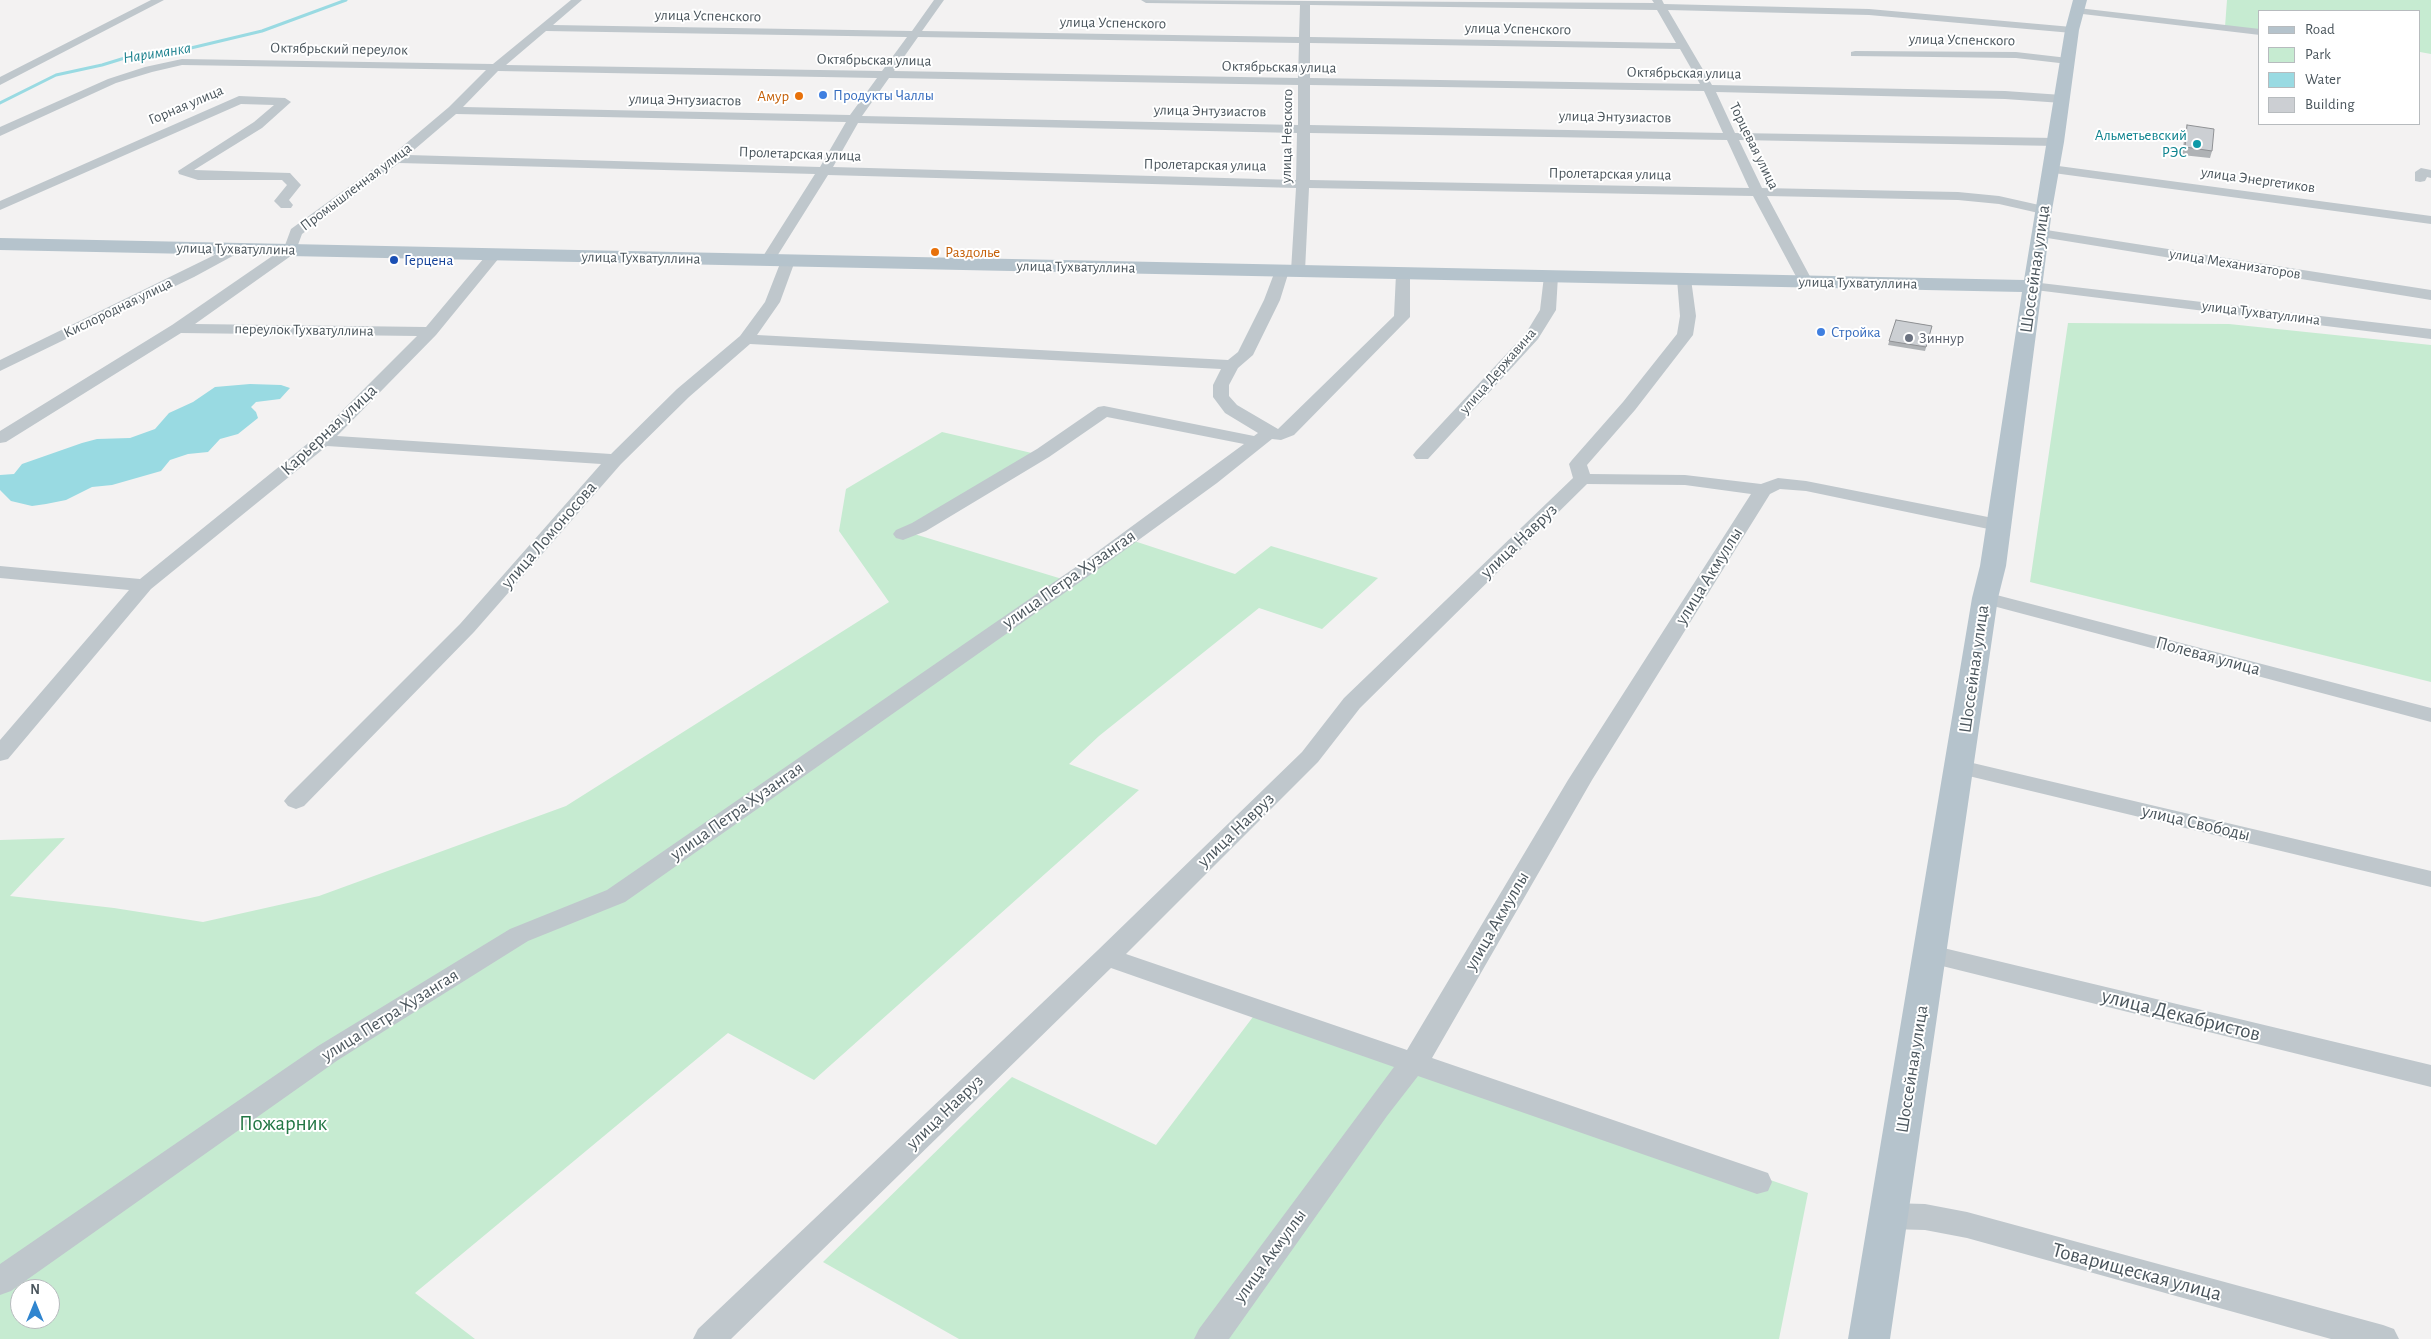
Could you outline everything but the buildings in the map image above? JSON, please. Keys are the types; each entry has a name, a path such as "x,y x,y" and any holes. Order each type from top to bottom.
{"main road":[{"name":"Шоссейная улица","path":"1869,1339 1931,954 1985,598 1993,566 2043,210 2056,142 2072,30 2079,6"},
{"name":"улица Тухватуллина","path":"0,244 2032,286"}],"street":[{"path":"0,82 159,0"},
{"name":"Промышленная улица","path":"0,438 178,328 290,250 296,232 396,159 453,110 496,67 577,0"},
{"path":"767,260 824,171 853,120 912,34 938,0"},
{"path":"1146,0 1659,4 1869,12 2072,30"},
{"path":"1858,0 1869,12"},
{"name":"улица Невского","path":"1290,271 1303,184 1305,1"},
{"name":"Торцевая улица","path":"1659,4 1708,88 1758,193 1806,282"},
{"path":"2079,6 2258,32"},
{"name":"улица Успенского","path":"543,28 1683,46"},
{"name":"улица Успенского","path":"1855,54 2016,55 2068,61"},
{"name":"Октябрьский переулок","path":"0,132 112,81 149,68 182,62 496,67"},
{"name":"Октябрьская улица","path":"496,67 1304,83 1708,88 2005,95 2062,99"},
{"name":"Горная улица","path":"0,206 239,100 285,102 258,125 184,172 198,176 285,176 294,185 281,202 286,205"},
{"name":"улица Энтузиастов","path":"453,110 853,120 2056,142"},
{"name":"Пролетарская улица","path":"396,159 1303,184 1958,196 1999,200 2043,210"},
{"name":"улица Энергетиков","path":"2051,169 2431,220"},
{"name":"улица Механизаторов","path":"2040,233 2431,295"},
{"name":"Кислородная улица","path":"0,366 189,274 235,249"},
{"name":"Карьерная улица","path":"0,754 144,585 323,440 430,332 494,255"},
{"name":"улица Ломоносова","path":"296,801 467,628 615,460 683,393 746,339 772,302 788,261"},
{"path":"1264,438 1231,409 1221,396 1221,384 1231,365 1245,355 1272,300 1290,271"},
{"name":"улица Петра Хузангая","path":"0,1281 328,1053 519,936 616,896 1093,564 1264,438 1288,431 1402,317 1403,274"},
{"name":"улица Державина","path":"1422,456 1532,336 1548,310 1552,276"},
{"path":"1684,280 1688,316 1685,335 1629,406 1578,464 1582,479 1684,480 1763,490 1778,483 1806,486 1998,524"},
{"name":"улица Тухватуллина","path":"2032,286 2431,334"},
{"name":"переулок Тухватуллина","path":"178,328 430,332"},
{"path":"746,339 1231,365"},
{"path":"903,534 934,518 1043,453 1104,411 1264,438"},
{"path":"323,440 615,460"},
{"name":"улица Навруз","path":"708,1339 1310,758 1352,703 1582,479"},
{"name":"улица Акмуллы","path":"1210,1339 1377,1108 1420,1054 1580,780 1763,490"},
{"path":"0,572 144,585"},
{"name":"Полевая улица","path":"1985,598 2431,715"},
{"name":"улица Свободы","path":"1960,767 2431,879"},
{"name":"улица Декабристов","path":"1931,954 2431,1076"},
{"path":"1107,956 1412,1064 1757,1182"},
{"name":"Товарищеская улица","path":"1889,1216 1925,1217 1967,1225 2383,1339"}],"green space":[{"path":"2227,0 2431,0 2431,54 2421,52 2421,10 2258,10 2258,31 2225,27"},
{"path":"2068,323 2229,324 2431,345 2431,682 2030,582"},
{"name":"Пожарник","path":"942,432 1036,454 911,533 1072,582 1131,540 1235,574 1271,546 1378,578 1322,629 1259,608 1099,736 1069,764 1139,790 814,1080 728,1033 415,1293 475,1339 0,1339 0,840 65,838 10,896 114,908 203,922 319,896 566,806 889,602 839,531 846,489"},
{"path":"1262,1005 1808,1193 1779,1339 959,1339 823,1262 1012,1077 1156,1145"}],"water":[{"path":"250,384 281,385 290,388 280,399 256,402 251,407 256,412 258,418 238,434 220,439 208,452 188,454 170,460 161,471 112,485 92,487 66,500 46,504 32,506 11,501 0,490 0,475 14,474 22,464 97,439 130,438 155,429 169,413 193,402 215,387"}],"waterway":[{"name":"Нариманка","path":"0,103 56,75 102,65 141,53 170,53 262,31 346,0"}],"place":[{"name":"Продукты Чаллы","path":"823,95"},
{"name":"Амур","path":"799,96"},
{"name":"Альметьевский РЭС","path":"2197,144"},
{"name":"Раздолье","path":"935,252"},
{"name":"Герцена","path":"394,260"},
{"name":"Стройка","path":"1821,332"},
{"name":"Зиннур","path":"1909,338"}]}
